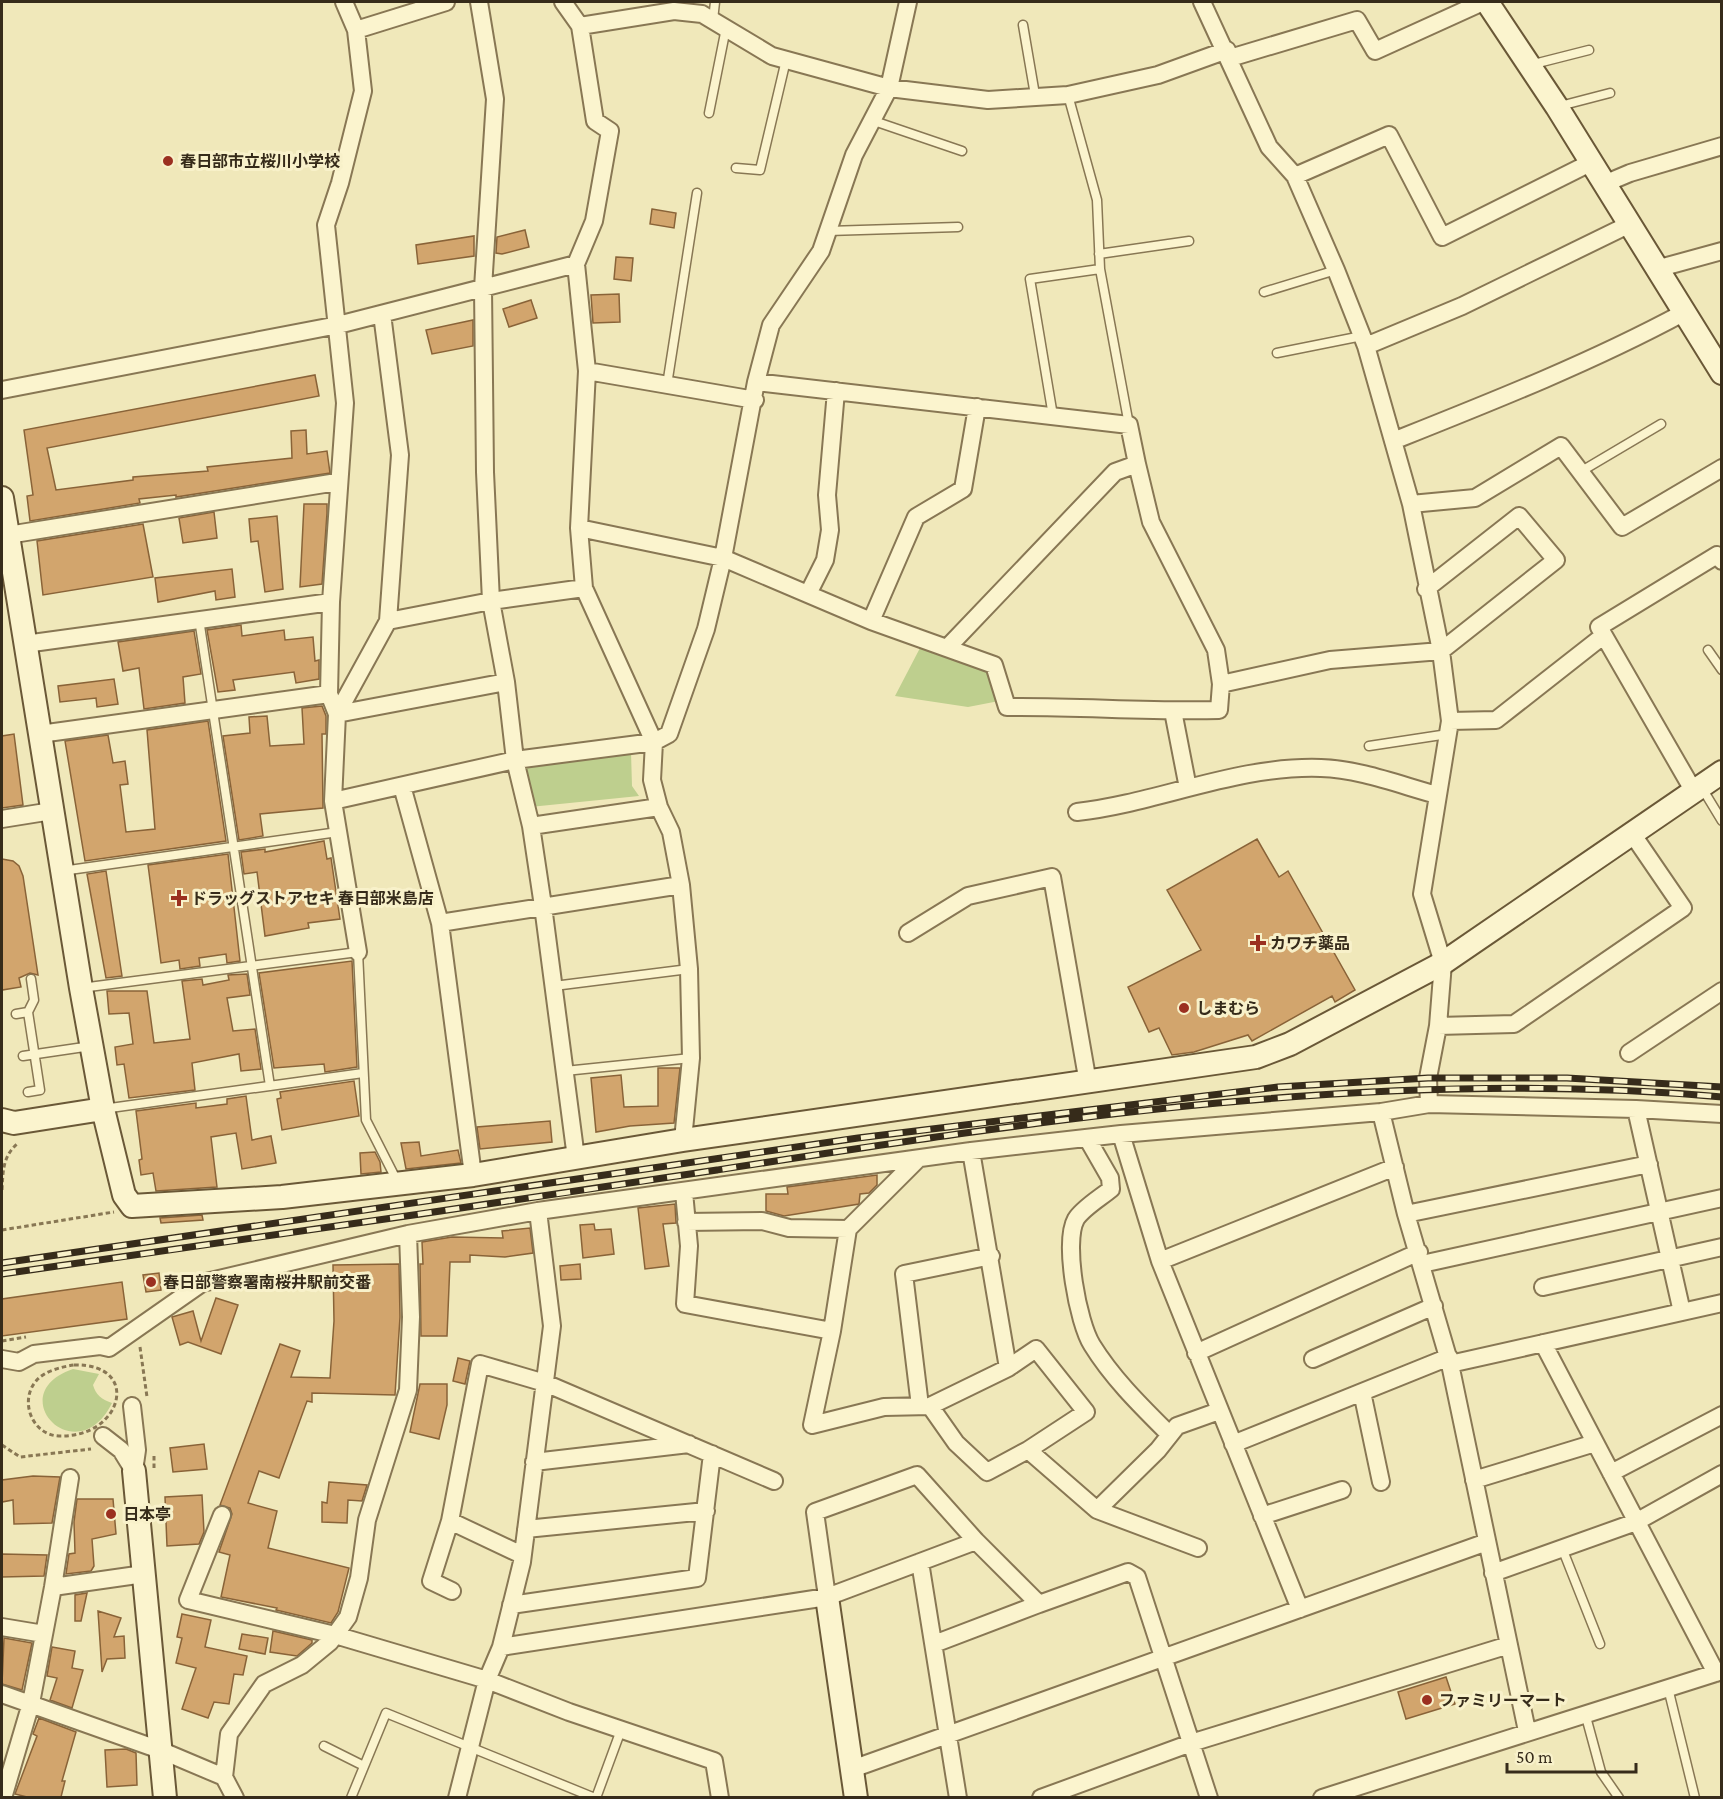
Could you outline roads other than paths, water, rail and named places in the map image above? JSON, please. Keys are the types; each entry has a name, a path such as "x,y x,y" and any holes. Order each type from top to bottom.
{"street":[{"path":"344,2 356,30 363,91 340,183 326,225 345,403 337,482 329,694 337,714 333,801 358,952"},
{"path":"356,30 446,2"},
{"path":"479,2 495,99 483,288 485,472 491,601 506,681 515,760 531,826 576,1158"},
{"path":"562,2 580,26 595,121 610,131 594,221 576,264 587,371 579,528 584,588 654,742 652,780 659,807 671,832 681,885 689,969 691,1058 683,1140"},
{"path":"333,801 515,760 654,742 669,734 706,629 755,400 756,381 771,325 821,251 854,155 889,88 908,2"},
{"path":"1202,2 1269,147 1296,176 1336,270 1364,341 1411,504 1426,589 1441,651 1449,728 1422,894 1443,963 1438,1026 1428,1078 1429,1104"},
{"path":"580,26 674,11 702,14 772,56 889,88 988,100 1035,95 1068,95 1158,75 1357,20 1375,51 1485,2 1557,107 1590,164 1722,373"},
{"path":"1296,176 1389,135 1442,237 1590,164"},
{"path":"1604,184 1722,146"},
{"path":"1364,341 1462,306 1628,225"},
{"path":"1656,270 1722,251"},
{"path":"2,390 338,325 576,264"},
{"path":"1394,441 1526,387 1634,339 1683,313"},
{"path":"337,714 388,621 400,455 382,314"},
{"path":"587,371 755,400"},
{"path":"579,528 723,558 872,621 994,665 1007,707 1079,705 1173,711 1219,710 1221,684 1216,650 1151,522 1130,425 756,381"},
{"path":"808,594 825,560 830,530 827,495 836,391"},
{"path":"872,621 916,517 963,489 977,407"},
{"path":"1411,504 1475,498 1561,446 1622,527 1722,468"},
{"path":"947,648 1115,472 1137,464"},
{"path":"7,550 337,482"},
{"path":"2,498 7,550 25,644 91,1046 103,1109 124,1195 132,1206 282,1197 473,1175 683,1140 1256,1057 1290,1044 1443,963 1696,787 1722,772"},
{"path":"1221,684 1330,660 1441,651 1556,560 1519,516 1426,589"},
{"path":"1696,787 1599,627 1718,555 1722,561"},
{"path":"388,621 491,601 584,588"},
{"path":"25,644 331,602"},
{"path":"1449,728 1496,720 1604,636"},
{"path":"337,714 506,681"},
{"path":"40,734 329,694"},
{"path":"1173,711 1188,788"},
{"path":"1077,812 1116,808 1188,788 1276,770 1322,768 1349,772 1437,795"},
{"path":"402,786 440,923 473,1175"},
{"path":"531,826 659,807"},
{"path":"2,819 52,811"},
{"path":"1438,1026 1514,1024 1683,908 1631,832"},
{"path":"908,933 968,896 1052,877 1088,1083"},
{"path":"440,923 681,885"},
{"path":"1629,1053 1722,991"},
{"path":"2,1359 19,1362 34,1354 99,1346 109,1348 202,1283 408,1234 538,1211 971,1151 1121,1134 1381,1112 1429,1104 1636,1109 1722,1114"},
{"path":"9,1129 103,1109"},
{"path":"1636,1109 1682,1312"},
{"path":"1381,1112 1406,1214 1449,1361 1527,1731"},
{"path":"1121,1134 1160,1261 1300,1609"},
{"path":"1087,1138 1110,1178 1111,1189 1077,1218 1070,1233 1070,1270 1090,1343 1129,1395 1170,1435"},
{"path":"971,1151 991,1256 1008,1368"},
{"path":"918,1159 848,1229 832,1331 812,1425 884,1407 925,1406 1008,1368 1036,1349 1086,1412 1028,1450 987,1472 956,1443 925,1406 904,1274 991,1256"},
{"path":"1406,1214 1649,1164"},
{"path":"1160,1261 1395,1167"},
{"path":"684,1192 689,1246 686,1304 832,1331"},
{"path":"1196,1353 1420,1258 1722,1198"},
{"path":"457,1797 487,1680 501,1647 526,1529 552,1326 538,1211"},
{"path":"686,1222 762,1221 789,1228 848,1229"},
{"path":"235,1797 224,1777 229,1734 264,1684 302,1665 335,1635 348,1617 359,1578 367,1520 408,1390 411,1317 408,1234"},
{"path":"1543,1287 1722,1247"},
{"path":"1233,1444 1362,1392 1449,1361 1543,1343 1722,1303"},
{"path":"1313,1359 1434,1306"},
{"path":"1324,1797 1719,1672 1636,1522 1543,1343"},
{"path":"452,1591 431,1581 450,1521 480,1364 545,1383 774,1481"},
{"path":"1362,1392 1381,1482"},
{"path":"132,1406 137,1450 134,1471 165,1797"},
{"path":"1097,1510 1177,1426 1219,1411"},
{"path":"1611,1473 1722,1414"},
{"path":"103,1436 121,1450 134,1471"},
{"path":"1474,1480 1595,1443"},
{"path":"534,1462 690,1444"},
{"path":"1028,1450 1097,1510 1198,1548"},
{"path":"511,1605 697,1578 712,1454"},
{"path":"1493,1573 1636,1522 1722,1473"},
{"path":"856,1797 815,1512 917,1475 976,1541 1039,1604"},
{"path":"3,1797 31,1703 53,1587 70,1478"},
{"path":"1262,1516 1342,1490"},
{"path":"526,1529 706,1511"},
{"path":"222,1515 188,1600 335,1635 487,1680 621,1730 714,1761 720,1797"},
{"path":"450,1521 522,1555"},
{"path":"501,1647 827,1597 976,1541"},
{"path":"852,1769 1487,1542"},
{"path":"920,1562 958,1797"},
{"path":"934,1644 1128,1572 1137,1577 1209,1797"},
{"path":"53,1587 144,1574"},
{"path":"2,1627 44,1634"},
{"path":"1041,1797 1191,1743 1509,1645"},
{"path":"2,1694 160,1750 224,1777"}],"lane":[{"path":"709,113 719,23 716,2"},
{"path":"1023,25 1035,95"},
{"path":"1530,65 1589,50"},
{"path":"736,168 760,170 786,60"},
{"path":"1557,107 1610,93"},
{"path":"1068,95 1097,200 1100,269 1130,425"},
{"path":"872,120 963,152"},
{"path":"667,385 697,193"},
{"path":"828,231 958,227"},
{"path":"1099,254 1189,242"},
{"path":"1053,416 1030,279 1100,269"},
{"path":"1264,292 1336,270"},
{"path":"1277,353 1364,341"},
{"path":"1580,471 1661,424"},
{"path":"199,619 270,1086"},
{"path":"1708,650 1722,670"},
{"path":"1369,746 1449,728"},
{"path":"1696,787 1722,821"},
{"path":"62,872 338,832"},
{"path":"81,988 358,952 366,1120 398,1183"},
{"path":"554,986 689,969"},
{"path":"28,1092 40,1090 28,1012 34,1000 31,979"},
{"path":"16,1014 28,1012"},
{"path":"23,1056 91,1046"},
{"path":"565,1071 691,1058"},
{"path":"103,1109 363,1073"},
{"path":"1562,1548 1600,1644"},
{"path":"1668,1688 1695,1797"},
{"path":"351,1797 386,1713 596,1797 621,1730"},
{"path":"1585,1713 1601,1772 1619,1797"},
{"path":"324,1746 364,1766"}],"railway":[{"path":"2,1263 858,1138 1278,1087 1428,1078 1567,1078 1722,1087"},
{"path":"2,1274 966,1133 1217,1103 1343,1093 1469,1089 1596,1089 1722,1097"}],"place":[{"name":"春日部市立桜川小学校","path":"168,161"},
{"name":"ドラッグストアセキ 春日部米島店","path":"179,898"},
{"name":"カワチ薬品","path":"1258,943"},
{"name":"しまむら","path":"1184,1008"},
{"name":"春日部警察署南桜井駅前交番","path":"151,1282"},
{"name":"日本亭","path":"111,1514"},
{"name":"ファミリーマート","path":"1427,1700"}]}
